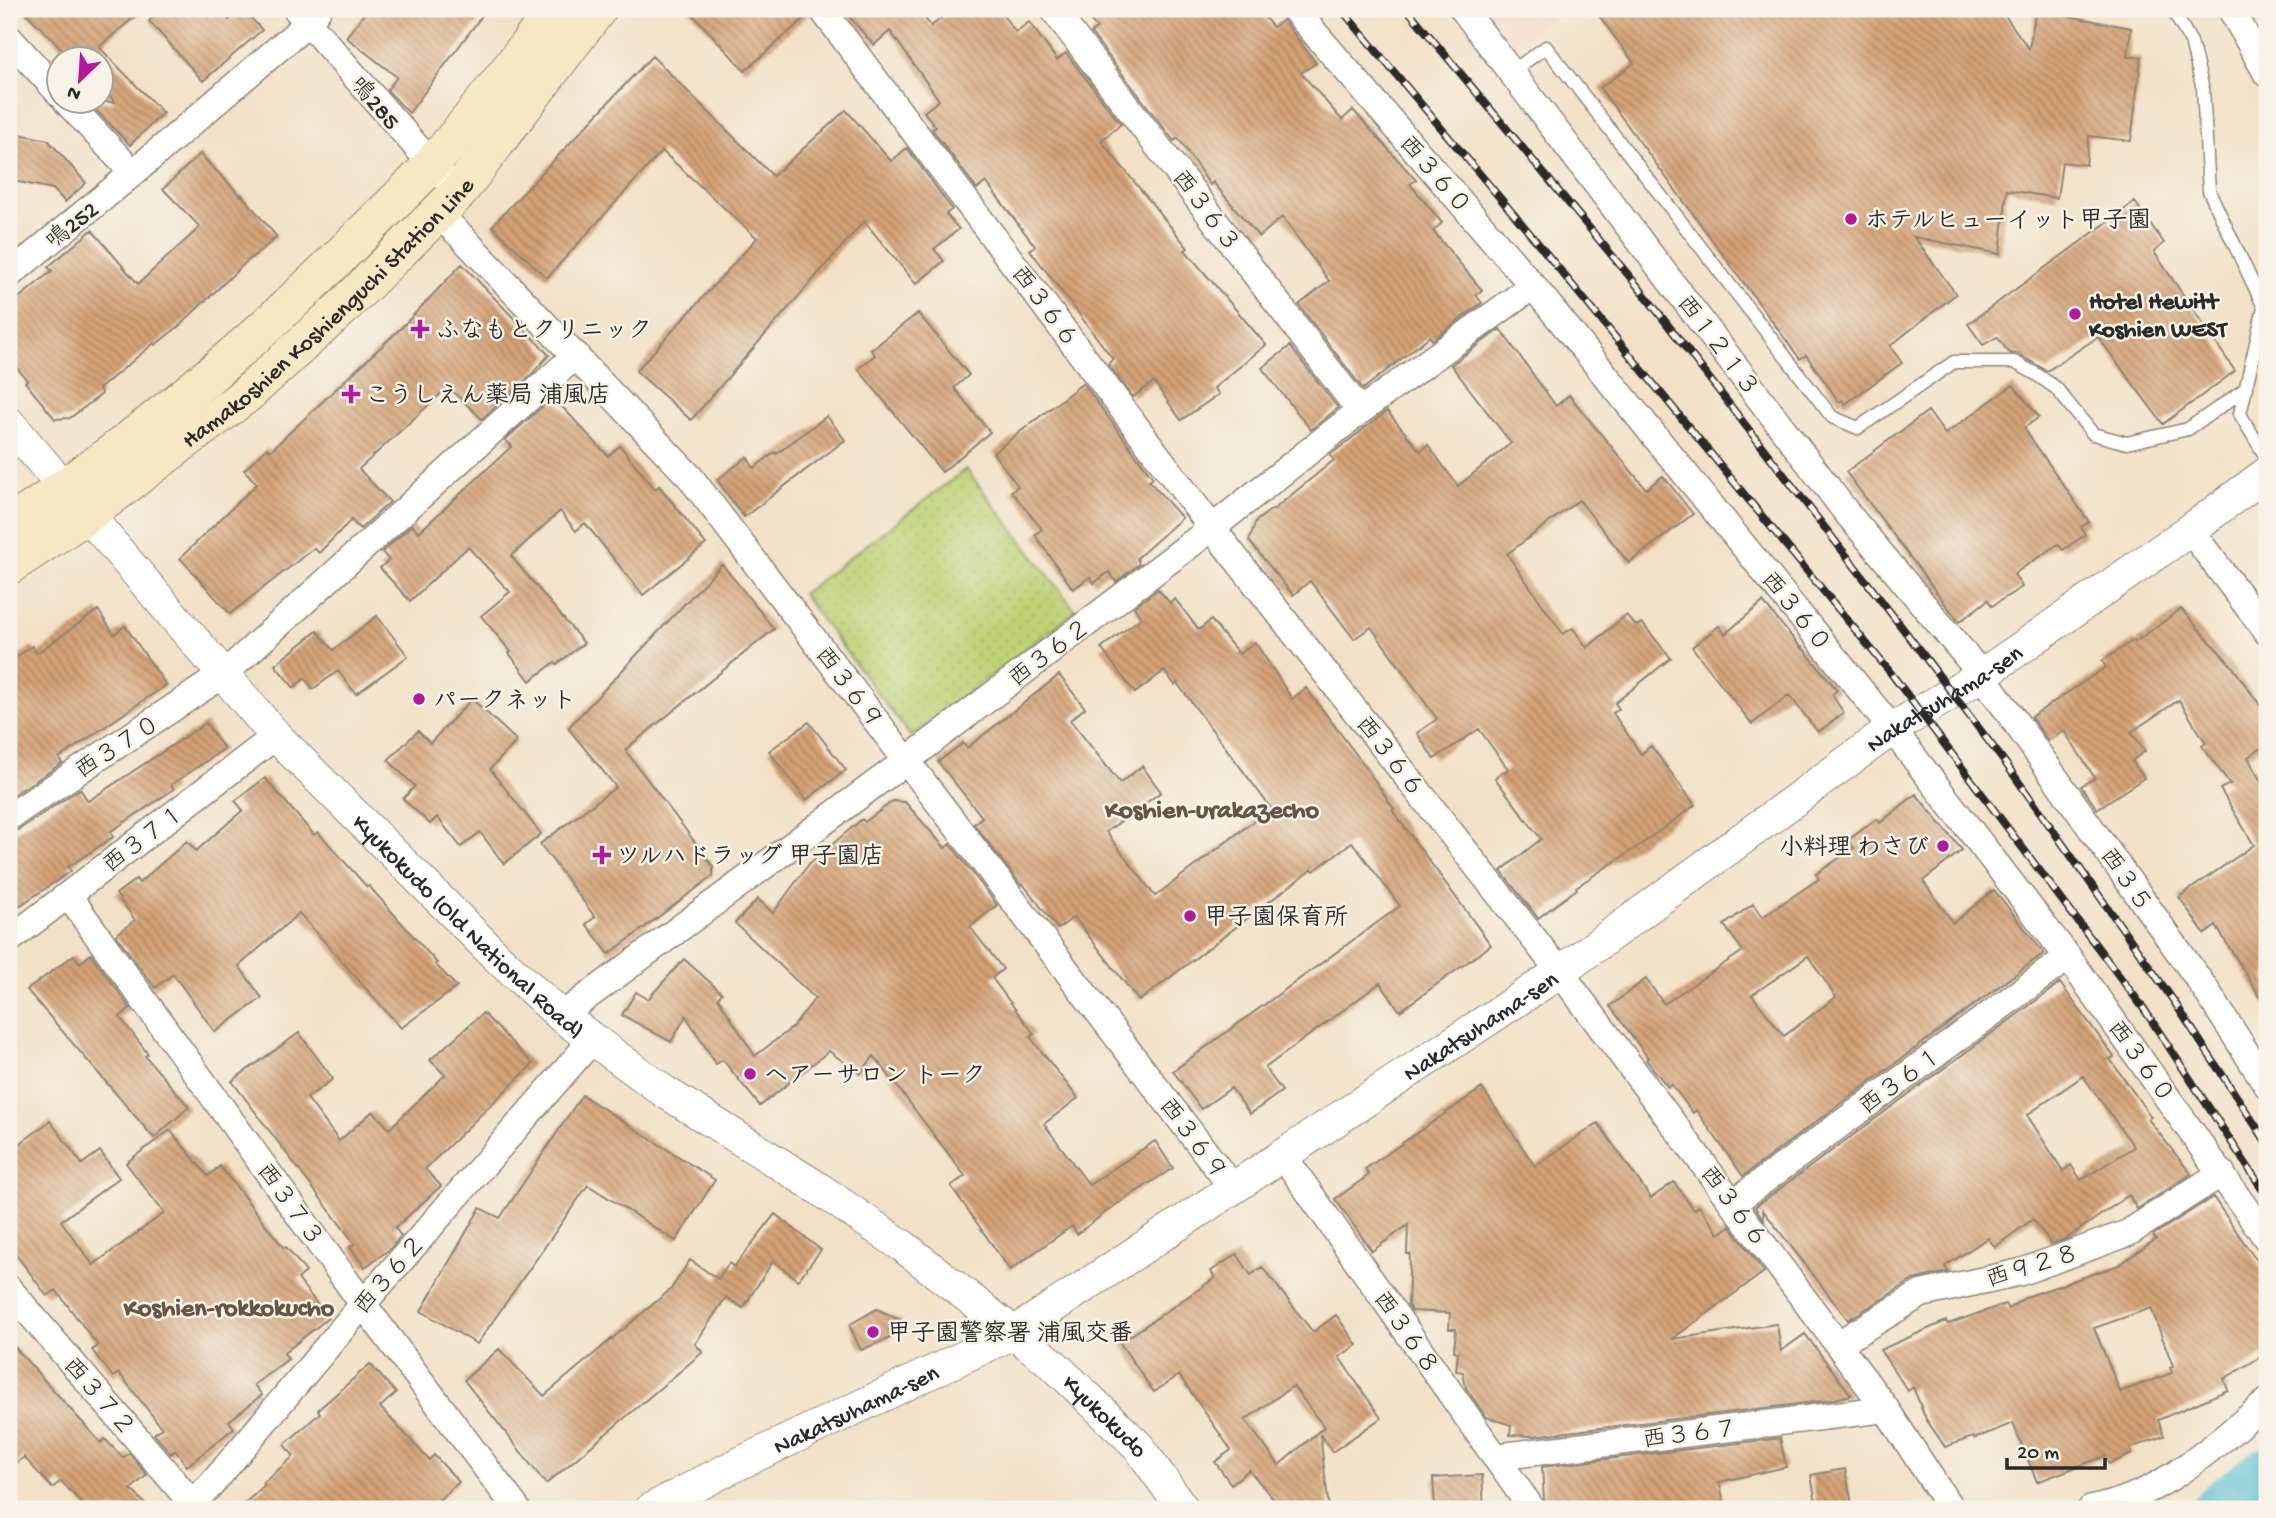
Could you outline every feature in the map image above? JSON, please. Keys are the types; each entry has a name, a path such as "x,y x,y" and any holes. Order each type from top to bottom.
{"main road":[{"name":"Hamakoshien Koshienguchi Station Line","path":"9,566 77,501 150,424 223,365 319,278 432,164 508,72 555,9"},
{"name":"Hamakoshien Koshienguchi Station Line","path":"9,525 77,501 246,395 343,307 448,203 598,9"}],"street":[{"name":"西３６６","path":"822,9 1212,528 1560,972 1886,1409 1951,1509"},
{"name":"西３６３","path":"1053,9 1360,411"},
{"name":"西３６０","path":"1294,9 1533,286 1892,729 2068,957 2267,1240"},
{"name":"西１２１３","path":"1463,9 1847,513 1982,675"},
{"path":"2231,9 2267,74"},
{"name":"鳴285","path":"307,13 432,164 448,203"},
{"name":"鳴252","path":"9,275 133,173 307,13"},
{"path":"9,38 46,79"},
{"path":"80,116 133,173"},
{"name":"西３６９","path":"448,203 576,355 690,477 1232,1187"},
{"name":"西３６２","path":"561,1016 906,761 1212,528 1360,411 1533,286"},
{"name":"西３７０","path":"9,817 224,674 576,355"},
{"name":"Kyukokudo (Old National Road)","path":"9,422 276,736 498,958 561,1016 666,1092 870,1224 1014,1333"},
{"name":"Nakatsuhama-sen","path":"651,1509 734,1466 1014,1333 1560,972 1892,729 1982,675 2267,473"},
{"path":"2190,530 2267,632"},
{"name":"西３５","path":"1982,675 2204,987 2267,1085"},
{"name":"西３７１","path":"9,940 276,736"},
{"name":"西３７３","path":"68,895 363,1304 517,1509"},
{"name":"西３６１","path":"1732,1203 2068,957"},
{"name":"西３６２","path":"188,1506 211,1485 363,1304 593,1039"},
{"name":"西３６８","path":"1282,1154 1532,1509"},
{"name":"西９２８","path":"1838,1344 1921,1294 2021,1272 2128,1233 2222,1173"},
{"name":"西３７２","path":"9,1289 188,1506"},
{"name":"Kyukokudo","path":"1014,1333 1054,1365 1138,1446 1183,1509"},
{"path":"2091,1509 2114,1505 2179,1473 2267,1402"},
{"name":"西３６７","path":"1495,1457 1886,1409"}],"lane":[{"path":"2172,9 2191,42 2203,89 2209,191 2264,307 2240,414 2267,459"},
{"path":"1511,72 1546,47 1832,417 1858,428 1954,362 2014,362 2056,388 2093,434 2127,443 2188,429 2247,388"}],"shaded area":[{"path":"1476,9 1565,9 1508,52"}],"green space":[{"path":"966,469 1076,611 911,737 802,594"}],"building":[{"path":"22,9 144,9 100,46 59,46"},
{"path":"163,9 220,9 229,20 243,9 262,30 203,81 149,21"},
{"path":"368,9 487,9 409,113 387,90 397,77 346,37"},
{"path":"688,9 807,9 808,15 745,71"},
{"path":"842,9 918,9 931,26 954,9 998,9 1016,32 1029,22 1057,60 1066,53 1121,124 1101,141 1188,248 1185,250 1266,345 1214,388 1219,394 1181,420 1154,382 1133,397 1108,364 1113,359 1030,250 1035,246 986,182 977,189 932,129 936,127 924,112 939,100 890,31 874,45"},
{"path":"1081,9 1257,9 1273,27 1283,20 1316,63 1301,73 1342,120 1353,110 1416,180 1410,184 1442,223 1433,231 1482,290 1476,295 1482,303 1432,340 1430,336 1363,389 1299,305 1329,281 1282,217 1259,237 1213,182 1210,185 1178,138 1174,141 1091,33 1097,28"},
{"name":"ホテルヒューイット甲子園","path":"1594,9 2000,9 2029,49 2036,10 2131,28 2128,57 2141,57 2131,141 2089,136 2086,165 2062,162 2057,198 2007,190 2000,254 1914,237 1956,294 1890,346 1902,363 1845,404 1842,400 1839,402 1806,355 1800,359 1600,88 1634,63"},
{"path":"652,56 773,176 846,110 891,161 907,148 952,209 946,214 959,229 934,249 944,261 916,284 864,221 691,420 636,371 757,238 662,151 547,278 492,226"},
{"path":"116,65 163,113 130,145 102,116 116,116"},
{"path":"9,132 48,140 86,183 65,202 53,189 9,180"},
{"path":"200,154 242,195 277,237 244,264 178,327 155,345 154,343 99,389 102,394 70,418 55,419 9,358 9,306 52,271 48,267 92,230 138,284 200,227 163,189"},
{"name":"Hotel Hewitt Koshien WEST","path":"2135,202 2164,243 2154,252 2235,371 2163,424 2098,337 2047,371 2018,354 2009,353 1997,337 1983,345 1968,324"},
{"path":"462,264 549,355 482,419 448,387 359,469 390,502 360,529 351,520 319,553 314,548 230,614 180,558 257,484 244,470 267,448 270,451 402,327"},
{"path":"918,313 969,375 954,388 990,432 942,472 858,369 875,355 871,350"},
{"path":"1500,329 1556,406 1569,395 1646,489 1663,476 1693,514 1629,563 1579,500 1507,554 1563,634 1573,628 1587,648 1626,615 1636,626 1642,623 1671,658 1615,703 1619,709 1613,713 1641,754 1651,746 1695,805 1576,887 1577,889 1538,918 1501,871 1541,839 1495,778 1508,769 1479,729 1434,759 1417,733 1437,719 1371,627 1354,639 1310,581 1293,595 1249,541 1256,521 1334,460 1330,455 1387,411 1420,451 1428,445 1458,486 1511,443 1451,365"},
{"path":"1290,346 1338,408 1311,430 1262,368"},
{"path":"1083,383 1153,478 1149,481 1182,518 1137,558 1139,564 1116,582 1109,572 1094,583 1090,577 1073,589 1035,535 1042,529 1011,491 1018,486 993,453"},
{"path":"2013,385 2039,417 2024,428 2089,522 2081,527 2085,535 2063,550 2058,544 2014,574 2022,587 1992,606 1988,600 1959,622 1846,472 1928,411 1945,434"},
{"path":"553,397 608,456 620,446 655,489 659,486 706,544 643,595 585,523 576,531 560,511 511,556 584,643 530,681 509,653 511,652 481,616 510,592 468,547 410,601 380,568 389,560 382,552 412,525 419,532 512,446 505,440"},
{"path":"827,416 845,440 744,517 717,480 747,457 754,468"},
{"path":"722,564 774,629 625,750 713,866 713,876 609,954 586,924 595,917 540,844 616,787 568,728"},
{"path":"1158,589 1170,603 1175,599 1199,630 1211,620 1239,654 1255,642 1292,699 1306,688 1365,766 1394,809 1392,810 1491,945 1400,1011 1380,983 1265,1068 1282,1091 1250,1114 1231,1088 1201,1109 1173,1071 1400,906 1352,842 1314,871 1312,869 1139,1001 1074,917 1058,929 974,824 982,817 938,762 963,743 967,748 1059,675 1085,708 1070,720 1120,783 1142,766 1161,792 1106,832 1155,896 1271,808 1177,683 1175,685 1164,671 1135,693 1101,648 1141,618 1134,607"},
{"path":"1763,602 1837,690 1832,695 1844,713 1818,732 1789,695 1752,724 1692,647 1719,626 1725,634"},
{"path":"2181,609 2232,666 2267,715 2267,744 2248,757 2267,793 2267,1008 2216,926 2205,934 2179,897 2254,845 2220,789 2230,784 2202,746 2206,743 2179,700 2131,732 2145,751 2132,761 2144,778 2097,809 2081,786 2095,778 2064,731 2048,741 2031,717 2106,667 2102,661 2134,640 2135,642"},
{"path":"98,610 114,634 125,626 166,685 59,758 62,763 9,798 9,662 32,646 37,653"},
{"path":"377,616 408,656 356,694 338,671 313,689 305,678 294,688 275,665 317,631 333,650"},
{"path":"472,699 517,741 490,769 541,834 504,864 480,832 461,847 437,817 430,824 403,799 415,786 388,760 418,731 430,743"},
{"path":"809,722 846,770 806,800 769,751"},
{"path":"206,723 224,749 171,785 174,789 110,832 113,837 68,867 71,871 9,913 9,833 18,830 80,789 88,801"},
{"path":"265,778 314,835 318,832 367,887 369,886 457,987 401,1028 299,913 239,966 262,998 215,1032 173,974 155,988 116,935 135,920 116,894 136,879 139,883 187,841 196,851 243,810 235,801"},
{"path":"1916,794 1962,850 1923,881 1953,923 1994,890 2044,953 1743,1176 1696,1110 1693,1113 1671,1084 1668,1087 1646,1060 1648,1058 1610,1006 1646,979 1664,1004 1743,951 1724,925 1753,904 1762,917 1819,879 1816,874 1854,848 1848,840 1877,819 1880,823","holes":["1808,956 1836,997 1784,1036 1752,995"]},
{"path":"893,801 905,802 945,848 950,844 997,905 970,927 1003,969 992,978 1034,1034 1030,1037 1078,1098 1044,1124 1089,1185 1155,1141 1173,1168 1114,1206 1077,1234 1072,1226 1010,1270 951,1186 965,1176 874,1056 860,1074 829,1051 760,1106 723,1060 716,1064 686,1016 671,1042 622,1015 636,992 648,999 684,959 722,993 718,998 755,1056 793,1027 815,998 735,923 758,899 773,913 809,864 862,819 865,822"},
{"path":"91,954 130,1008 120,1017 148,1054 145,1056 189,1107 154,1138 27,990 74,955 80,963"},
{"path":"2060,983 2114,1057 2110,1059 2151,1117 2148,1119 2191,1174 2137,1209 2129,1195 2066,1239 2051,1244 2033,1219 1995,1247 1988,1238 1945,1266 1948,1272 1913,1280 1848,1320 1763,1210 1764,1220 1755,1207","holes":["2083,1076 2134,1147 2081,1180 2071,1165 2063,1171 2027,1115"]},
{"path":"483,1013 533,1064 425,1169 441,1186 395,1228 401,1236 390,1249 365,1267 350,1247 355,1244 232,1081 299,1033 333,1079 307,1098 339,1141 373,1111 389,1129 445,1075 430,1060"},
{"path":"1482,1088 1535,1166 1598,1123 1651,1198 1674,1182 1694,1210 1699,1206 1719,1234 1730,1226 1764,1272 1672,1339 1777,1324 1781,1351 1805,1334 1851,1395 1831,1400 1534,1436 1510,1435 1511,1425 1486,1417 1466,1388 1463,1372 1456,1371 1456,1329 1449,1329 1450,1313 1412,1311 1408,1305 1408,1225 1372,1251 1335,1199 1369,1175 1365,1169"},
{"path":"582,1095 715,1180 676,1241 588,1185 477,1344 421,1311 480,1208 500,1218"},
{"path":"50,1121 82,1164 100,1151 119,1178 61,1221 93,1265 164,1213 126,1163 170,1130 208,1176 220,1166 306,1272 298,1279 328,1318 284,1353 288,1359 254,1385 262,1395 229,1421 234,1428 187,1466 175,1450 171,1454 154,1434 162,1428 119,1373 113,1377 92,1350 98,1346 56,1290 47,1296 9,1245 9,1152"},
{"path":"2213,1197 2267,1276 2267,1353 2224,1379 2228,1390 2158,1420 2164,1436 2130,1448 2132,1454 2109,1464 2105,1456 2037,1482 2013,1423 1974,1439 1973,1437 1945,1447 1926,1419 1913,1387 1908,1391 1880,1350 1946,1321 1948,1324 2005,1304 2008,1309 2026,1297 2119,1265 2156,1239 2153,1235","holes":["2151,1308 2173,1366 2170,1367 2172,1373 2120,1392 2094,1328"]},
{"path":"775,1214 821,1250 798,1280 773,1261 743,1308 726,1297 695,1344 703,1352 546,1484 464,1380 499,1349 544,1396 671,1289 690,1260 718,1279 729,1263 734,1267"},
{"path":"1237,1254 1251,1275 1262,1267 1313,1332 1336,1315 1357,1345 1339,1357 1381,1418 1332,1452 1320,1434 1329,1509 1282,1509 1249,1470 1231,1484 1215,1462 1231,1450 1179,1375 1154,1392 1120,1343 1215,1278 1211,1271","holes":["1293,1386 1324,1427 1279,1465 1245,1420"]},
{"name":"甲子園警察署 浦風交番","path":"877,1309 902,1321 890,1338 861,1350 849,1325"},
{"path":"9,1341 101,1443 105,1439 123,1458 129,1453 147,1475 131,1489 150,1509 87,1509 61,1481 52,1488 24,1457 9,1470"},
{"path":"370,1364 396,1393 380,1407 429,1460 434,1455 459,1482 429,1509 238,1509 294,1456 284,1445 320,1413 318,1410"},
{"path":"1780,1438 1786,1467 1719,1482 1726,1509 1547,1509 1544,1499 1542,1467"},
{"path":"1845,1469 1853,1509 1817,1509 1811,1475"},
{"path":"1482,1475 1484,1509 1435,1509 1433,1478"}],"waterway":[{"path":"2224,1509 2267,1477"}],"railway":[{"path":"1341,9 1532,236 1890,672 2144,1009 2267,1196"},
{"path":"1407,9 1640,289 2006,764 2173,1000 2267,1143"}],"place":[{"name":"ホテルヒューイット甲子園","path":"1851,219"},
{"name":"Hotel Hewitt Koshien WEST","path":"2075,314"},
{"name":"ふなもとクリニック","path":"420,329"},
{"name":"こうしえん薬局 浦風店","path":"351,394"},
{"name":"パークネット","path":"419,699"},
{"name":"小料理 わさび","path":"1943,846"},
{"name":"ツルハドラッグ 甲子園店","path":"602,855"},
{"name":"甲子園保育所","path":"1190,916"},
{"name":"ヘアーサロン トーク","path":"750,1074"},
{"name":"甲子園警察署 浦風交番","path":"873,1332"}],"district":[{"name":"Koshien-urakazecho","path":"1212,808"},
{"name":"Koshien-rokkokucho","path":"229,1306"}]}
